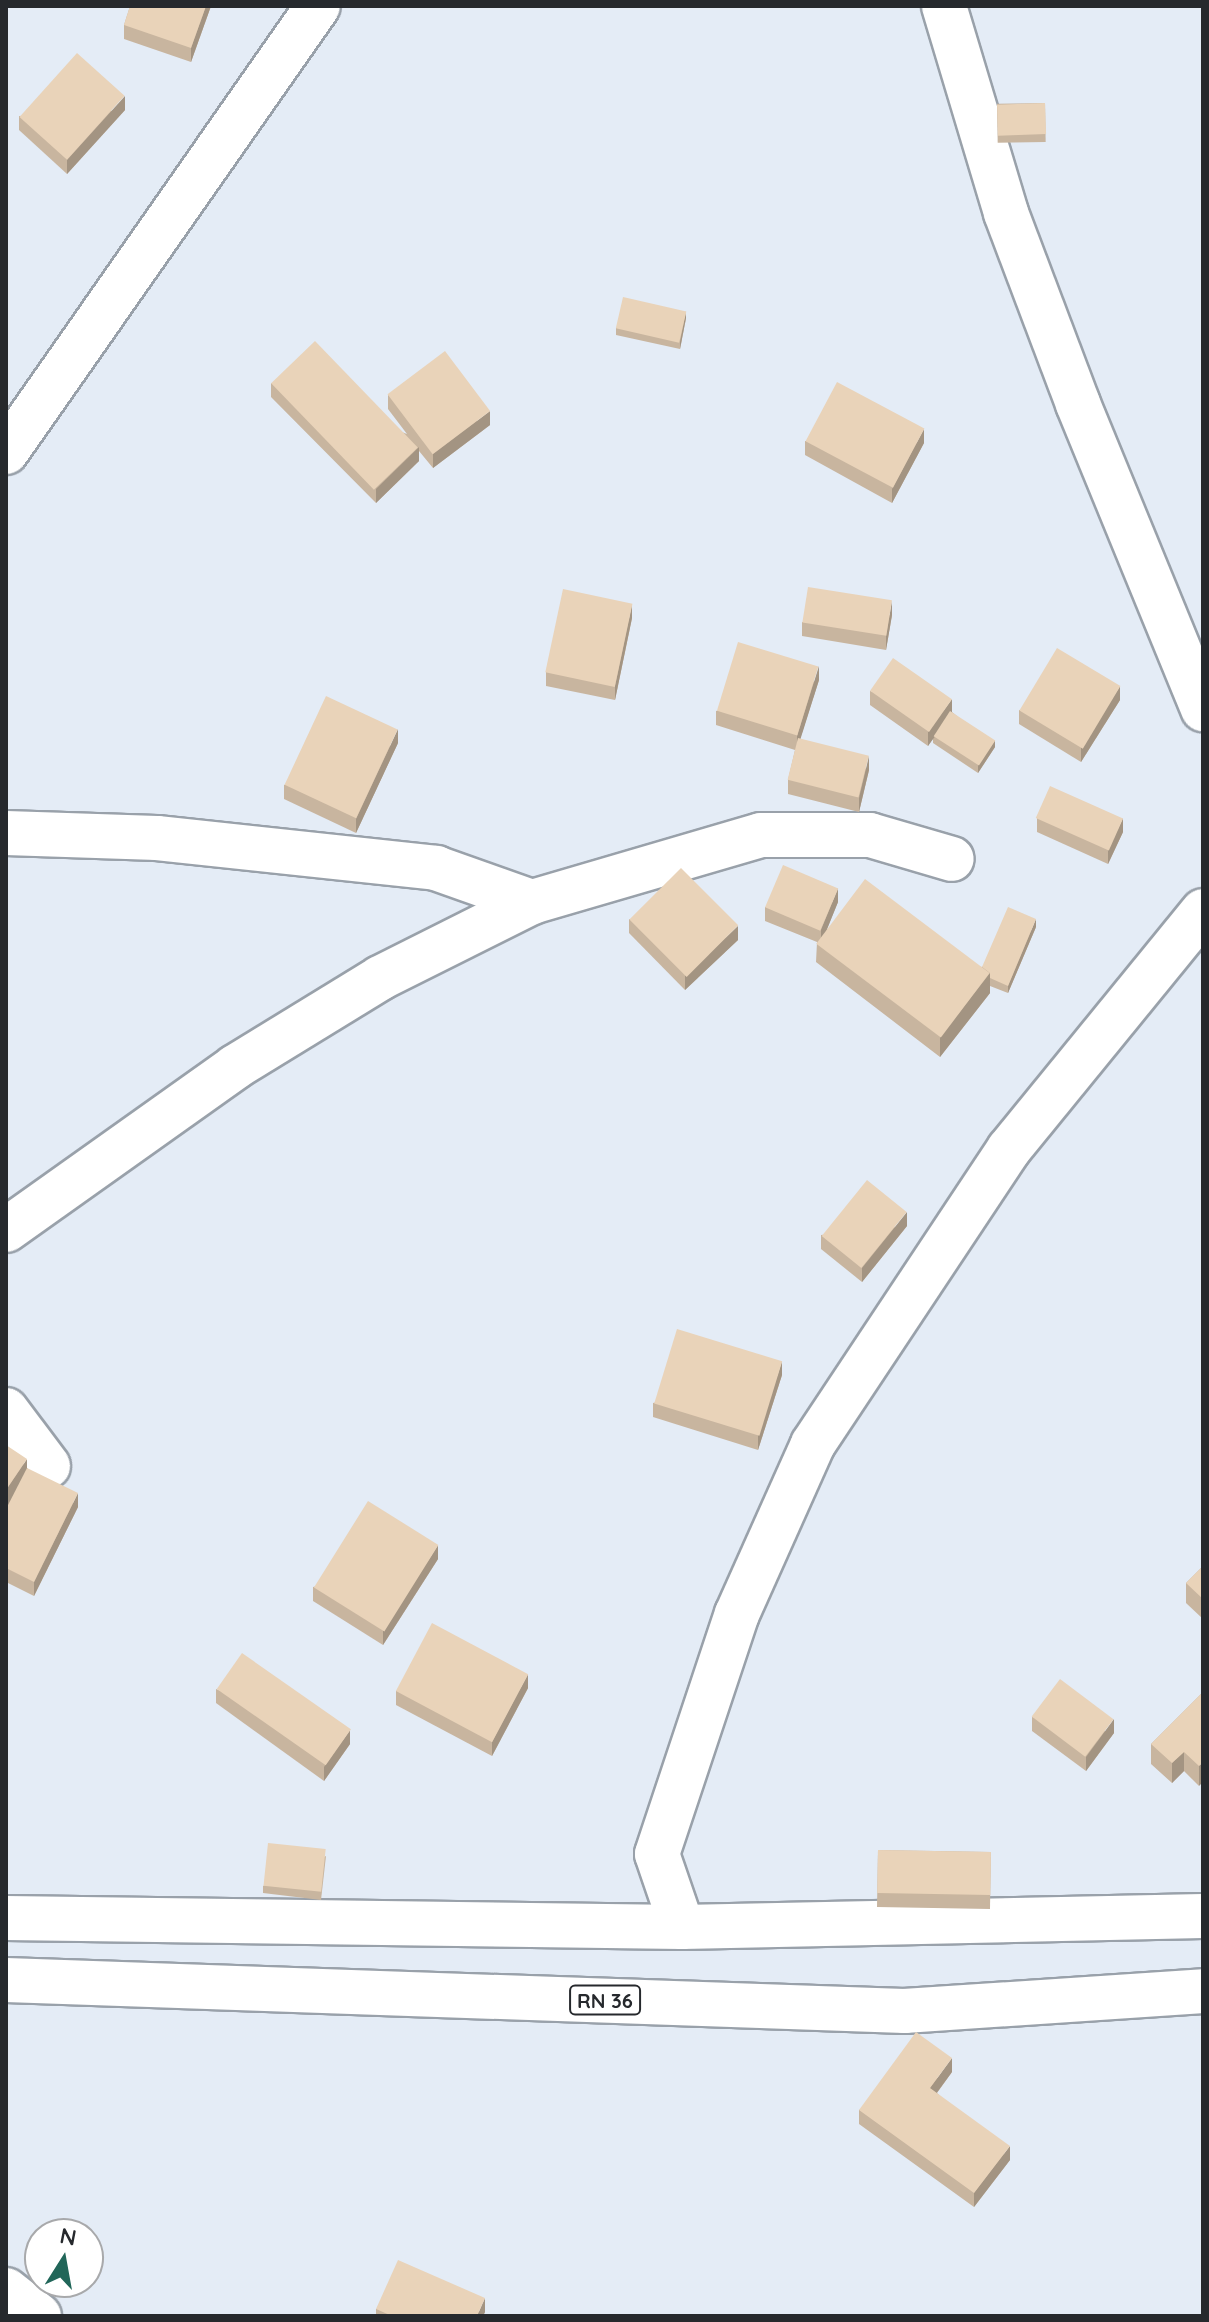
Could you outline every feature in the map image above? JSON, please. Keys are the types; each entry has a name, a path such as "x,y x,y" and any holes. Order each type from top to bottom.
{"street":[{"path":"6,452 318,6"},
{"path":"944,6 1006,213 1078,404 1203,709"},
{"path":"6,833 157,838 436,868 532,902"},
{"path":"6,1230 235,1067 380,978 532,902 761,835 870,835 952,859"},
{"path":"682,1927 657,1854 737,1614 813,1444 1009,1149 1203,911"},
{"path":"6,1410 48,1466"},
{"path":"6,1918 682,1927 1203,1916"},
{"name":"RN 36","path":"6,1980 904,2011 1203,1991"},
{"path":"6,2290 39,2316"}],"building":[{"path":"130,6 206,6 191,48 124,25"},
{"path":"77,53 125,96 67,160 19,117"},
{"path":"1045,103 1046,134 998,136 997,105"},
{"path":"623,297 686,312 679,343 616,328"},
{"path":"315,341 418,447 374,490 271,383"},
{"path":"445,351 490,411 433,454 387,394"},
{"path":"837,382 924,428 893,488 806,441"},
{"path":"808,587 892,600 886,636 802,623"},
{"path":"563,589 632,604 615,687 545,672"},
{"path":"738,642 818,667 797,735 717,711"},
{"path":"1057,648 1120,686 1083,749 1019,711"},
{"path":"893,658 952,699 929,732 870,691"},
{"path":"326,696 398,729 356,818 285,785"},
{"path":"950,711 995,740 979,766 934,736"},
{"path":"798,738 869,756 858,797 788,780"},
{"path":"1050,786 1123,819 1109,851 1036,818"},
{"path":"783,865 838,888 820,931 765,907"},
{"path":"681,868 738,925 687,977 629,920"},
{"path":"865,879 990,973 941,1038 816,944"},
{"path":"1008,907 1036,919 1008,986 990,978 990,973 982,967"},
{"path":"867,1180 907,1212 861,1268 822,1236"},
{"path":"677,1329 782,1361 759,1436 654,1404"},
{"path":"6,1445 27,1459 6,1490"},
{"path":"27,1468 78,1493 34,1582 6,1568 6,1509"},
{"path":"368,1501 438,1545 384,1631 314,1588"},
{"path":"1203,1566 1203,1599 1186,1583"},
{"path":"432,1623 528,1674 492,1742 396,1691"},
{"path":"242,1653 351,1729 326,1765 217,1689"},
{"path":"1060,1679 1114,1719 1085,1757 1032,1717"},
{"path":"1203,1692 1203,1762 1199,1766 1184,1752 1172,1763 1151,1744"},
{"path":"268,1843 326,1849 321,1892 264,1886"},
{"path":"878,1850 991,1852 990,1895 877,1893"},
{"path":"916,2032 952,2058 930,2088 1010,2146 974,2193 859,2110"},
{"path":"398,2260 485,2298 477,2316 392,2316 376,2309"}]}
